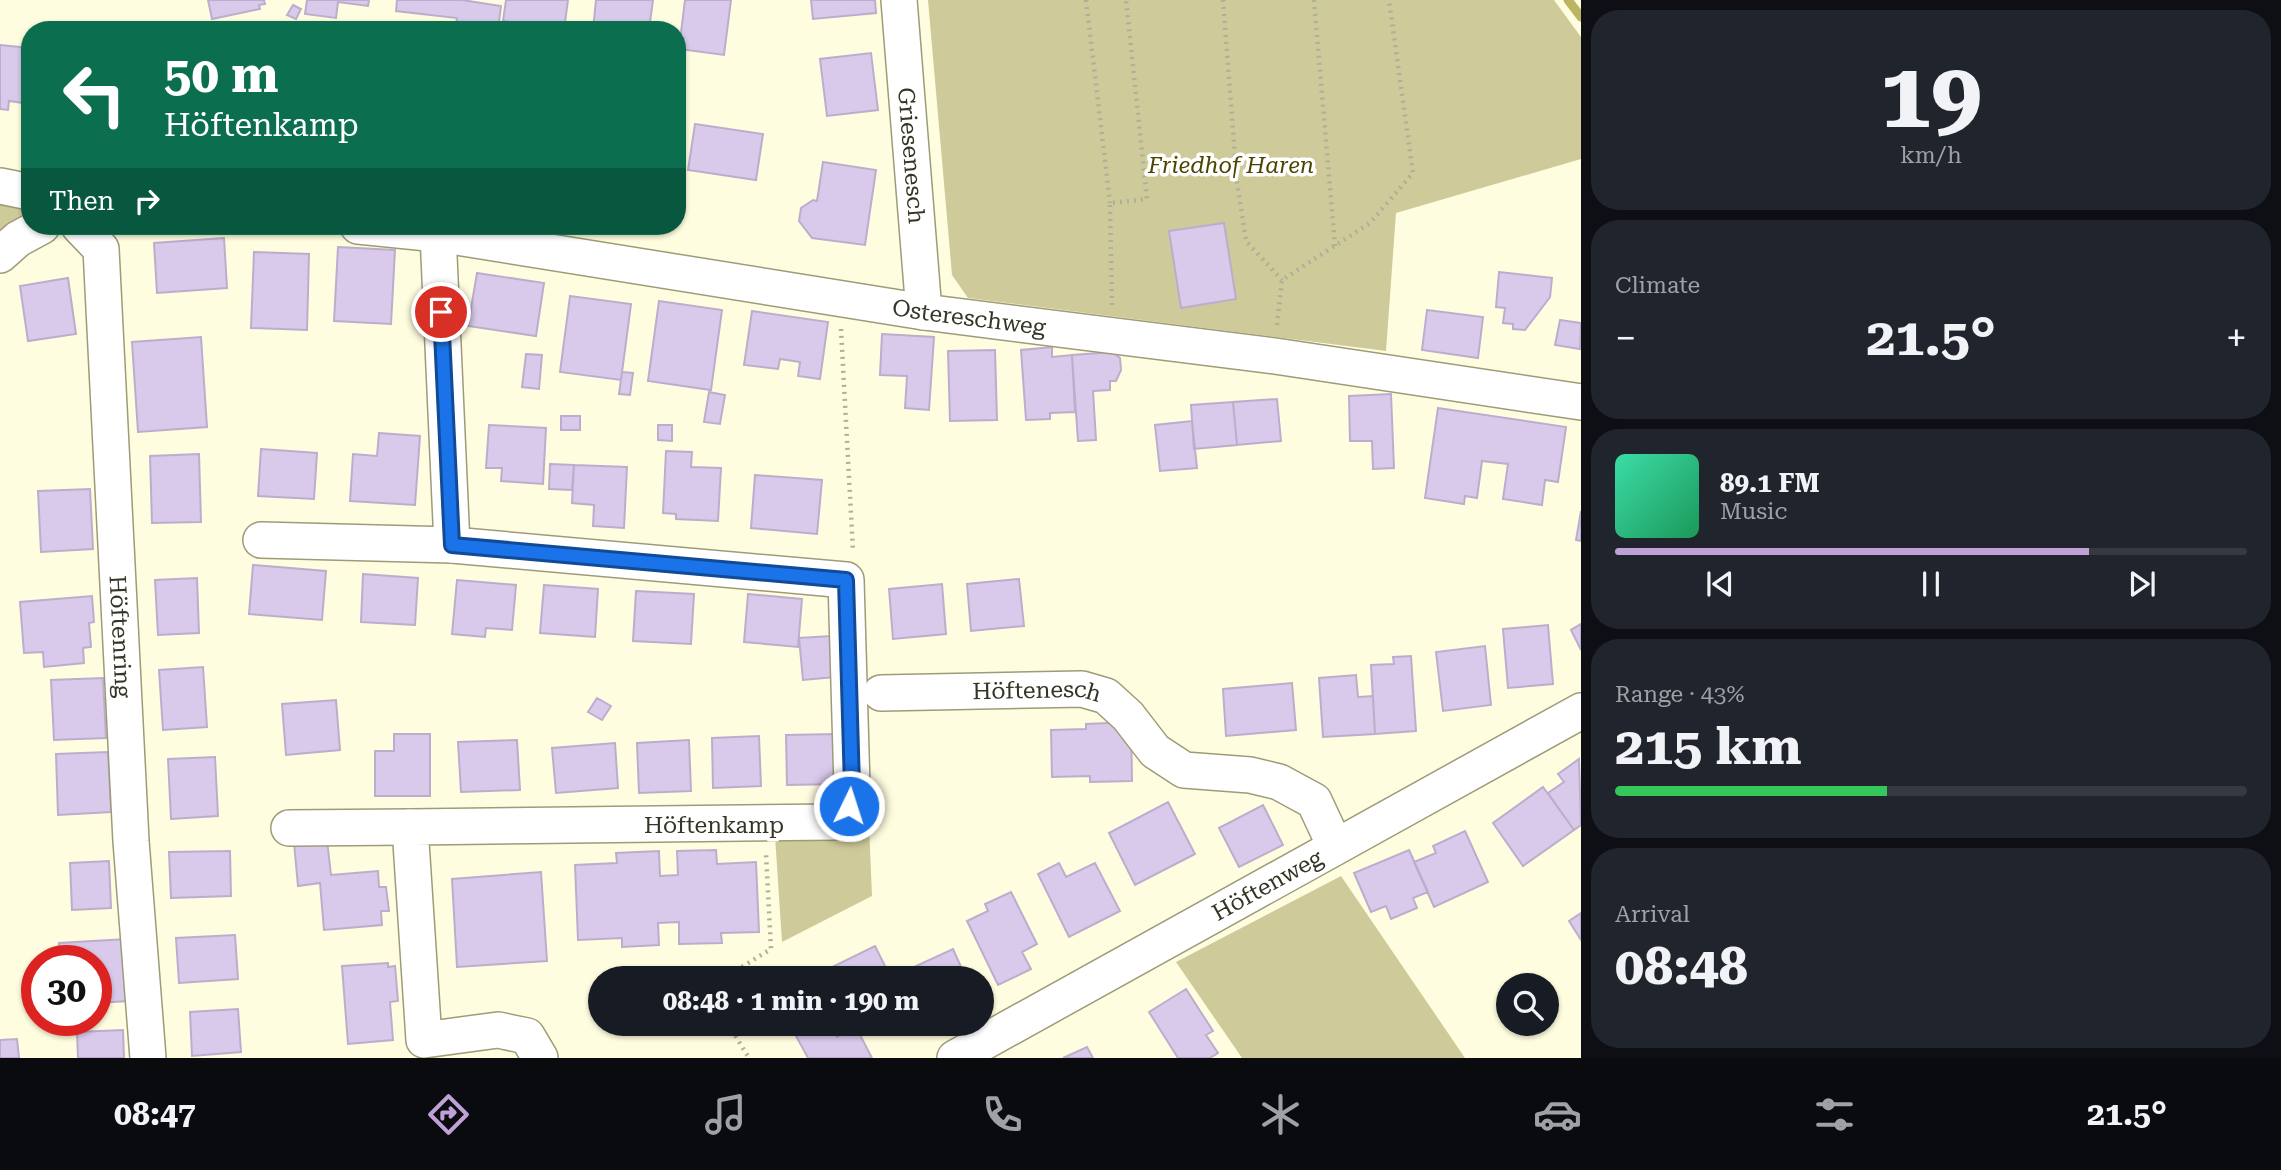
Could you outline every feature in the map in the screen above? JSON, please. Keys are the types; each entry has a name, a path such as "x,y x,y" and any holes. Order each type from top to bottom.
{"street":[{"name":"Griesenesch","path":"899,0 924,312"},
{"path":"0,186 21,190"},
{"path":"0,255 25,235"},
{"name":"Höftenring","path":"88,235 102,248 131,841 148,1058"},
{"path":"438,235 452,545"},
{"name":"Ostereschweg","path":"444,235 839,296 924,312 1275,356 1581,402"},
{"path":"261,540 452,545 846,580"},
{"name":"Höftenkamp","path":"289,828 764,825 835,822 844,817 852,786 846,580"},
{"name":"Höftenesch","path":"881,693 1082,689 1106,696 1128,716 1155,751 1184,770 1259,777 1279,782 1314,801 1335,846"},
{"name":"Höftenweg","path":"955,1058 1581,711"},
{"path":"410,827 425,1049 498,1030 527,1036 540,1058"}],"path":[{"path":"1086,0 1110,203 1113,336"},
{"path":"1110,203 1147,199 1126,0"},
{"path":"1223,0 1237,182 1247,241 1282,280 1275,356"},
{"path":"1314,0 1335,246"},
{"path":"1282,280 1370,223 1413,173 1389,0"},
{"path":"839,296 854,568 846,580"},
{"path":"743,966 771,949 764,825"},
{"path":"735,1036 749,1058"}],"green space":[{"name":"Friedhof Haren","path":"928,0 1554,0 1581,37 1581,159 1396,213 1386,351 968,298 952,275"},
{"path":"18,198 21,202 21,217 0,236 0,199"},
{"path":"869,825 872,896 782,942 775,836"},
{"path":"1341,876 1465,1058 1242,1058 1176,962"}],"building":[{"path":"208,0 264,0 265,4 259,5 260,9 212,19"},
{"path":"307,0 369,0 368,6 338,2 336,18 305,14"},
{"path":"397,0 462,0 501,6 499,21 456,21 457,18 396,11"},
{"path":"506,0 568,0 565,21 503,21"},
{"path":"596,0 653,0 650,21 594,21"},
{"path":"685,0 731,0 724,55 686,50 686,21 682,21"},
{"path":"811,0 875,0 876,13 813,19"},
{"path":"293,5 301,9 296,19 287,15"},
{"path":"0,45 21,47 21,103 9,101 8,110 0,109"},
{"path":"871,53 878,110 827,116 820,59"},
{"path":"695,124 763,134 756,180 688,170"},
{"path":"823,162 876,170 865,245 812,238 799,221 801,208 813,200 817,201"},
{"path":"1224,223 1236,299 1181,308 1169,231"},
{"path":"224,238 227,288 157,293 154,243"},
{"path":"338,247 395,250 391,324 334,321"},
{"path":"254,252 309,254 307,330 251,328"},
{"path":"1499,272 1552,278 1550,297 1525,330 1513,329 1513,324 1503,323 1505,308 1496,307"},
{"path":"477,273 544,283 536,336 468,326"},
{"path":"68,278 76,334 28,341 20,286"},
{"path":"570,296 631,304 621,380 560,372"},
{"path":"659,301 722,310 711,390 648,381"},
{"path":"1427,310 1483,317 1478,358 1422,350"},
{"path":"752,311 828,322 820,379 798,376 800,362 780,359 778,369 744,365"},
{"path":"1560,320 1581,323 1580,349 1555,345"},
{"path":"882,334 934,337 929,410 905,408 907,376 880,375"},
{"path":"201,337 207,427 138,432 132,342"},
{"path":"1052,347 1052,357 1072,355 1075,412 1050,413 1050,419 1026,420 1021,350"},
{"path":"995,350 997,420 950,421 948,351"},
{"path":"1113,352 1120,358 1121,370 1116,381 1110,381 1110,390 1093,391 1096,440 1078,441 1072,355"},
{"path":"526,354 542,355 539,389 522,387"},
{"path":"622,372 633,373 630,395 619,394"},
{"path":"709,392 725,395 720,424 704,422"},
{"path":"1391,394 1394,468 1373,469 1372,441 1350,441 1349,396"},
{"path":"1277,399 1281,441 1237,445 1233,402"},
{"path":"1233,402 1237,445 1194,449 1191,405"},
{"path":"1438,408 1566,427 1558,482 1545,480 1542,505 1503,499 1508,464 1482,461 1477,498 1465,496 1464,504 1425,498"},
{"path":"561,416 580,416 580,430 561,430"},
{"path":"1192,421 1197,468 1160,471 1155,425"},
{"path":"489,425 546,428 543,484 501,481 502,468 486,468"},
{"path":"658,425 672,425 672,441 658,440"},
{"path":"379,433 420,436 415,505 350,501 353,454 377,456"},
{"path":"261,449 317,453 314,499 258,496"},
{"path":"666,451 692,452 691,467 721,468 718,521 676,519 676,514 663,513"},
{"path":"199,454 201,522 152,523 150,456"},
{"path":"550,464 574,465 572,490 549,489"},
{"path":"574,465 627,467 624,528 593,526 594,505 572,503"},
{"path":"755,475 822,480 817,534 751,528"},
{"path":"90,489 93,549 41,552 38,491"},
{"path":"1581,511 1581,541 1576,540"},
{"path":"253,565 326,571 322,620 249,614"},
{"path":"363,574 418,578 415,625 361,622"},
{"path":"197,578 199,633 158,635 155,580"},
{"path":"1019,579 1024,626 971,631 967,584"},
{"path":"457,580 516,585 512,630 486,628 485,637 452,634"},
{"path":"942,584 946,634 893,639 889,589"},
{"path":"544,585 598,589 595,637 540,633"},
{"path":"636,591 694,594 691,644 633,641"},
{"path":"748,594 802,599 798,647 744,642"},
{"path":"92,596 94,622 89,623 91,647 83,648 84,663 44,667 43,652 24,653 20,602"},
{"path":"1581,624 1581,650 1571,630"},
{"path":"1548,625 1553,684 1508,688 1503,629"},
{"path":"831,636 835,677 803,680 799,638"},
{"path":"1485,646 1491,705 1443,711 1436,652"},
{"path":"1411,656 1416,731 1375,734 1371,665 1394,664 1393,657"},
{"path":"203,667 207,727 163,730 159,670"},
{"path":"1356,675 1358,697 1373,696 1375,734 1323,737 1319,678"},
{"path":"103,678 106,738 54,740 51,680"},
{"path":"1292,683 1296,730 1226,736 1223,689"},
{"path":"597,698 611,706 602,720 588,712"},
{"path":"336,700 340,750 286,755 282,704"},
{"path":"1131,722 1132,781 1090,782 1090,776 1052,777 1051,730 1086,729 1086,724"},
{"path":"394,734 430,734 430,796 375,796 375,751 394,751"},
{"path":"836,734 838,784 787,785 786,735"},
{"path":"759,736 761,786 713,788 712,738"},
{"path":"517,740 520,790 461,792 458,742"},
{"path":"689,740 691,791 639,793 637,743"},
{"path":"615,743 618,788 556,793 552,748"},
{"path":"108,752 111,812 58,815 56,754"},
{"path":"215,757 218,816 171,819 168,759"},
{"path":"1579,759 1581,825 1574,830 1548,793 1564,782 1558,774"},
{"path":"1543,787 1574,830 1523,866 1493,823"},
{"path":"1168,802 1195,854 1135,885 1109,833"},
{"path":"1263,805 1283,845 1239,867 1219,828"},
{"path":"1465,831 1488,882 1434,907 1414,862 1436,853 1433,846"},
{"path":"327,840 331,875 378,871 379,887 386,887 389,911 381,911 382,925 324,930 320,883 298,886 294,843"},
{"path":"716,850 717,864 756,862 759,932 721,933 722,943 679,944 679,922 658,923 659,945 622,947 622,938 578,940 575,865 617,863 616,853 659,851 660,876 678,875 677,851"},
{"path":"1409,850 1428,892 1413,898 1417,908 1391,919 1386,906 1371,912 1354,873"},
{"path":"230,851 231,896 171,898 169,852"},
{"path":"109,861 111,908 72,910 70,863"},
{"path":"1059,863 1066,877 1095,863 1120,911 1069,937 1038,874"},
{"path":"541,872 547,961 457,967 452,879"},
{"path":"1011,892 1037,944 1022,952 1031,969 998,985 994,977 994,966 989,966 967,921 988,911 985,904"},
{"path":"1581,913 1581,940 1569,921"},
{"path":"235,935 238,979 179,983 176,938"},
{"path":"126,939 129,1001 112,1002 112,945 59,943"},
{"path":"875,946 885,966 834,966"},
{"path":"953,949 961,966 916,966"},
{"path":"388,963 388,967 395,966 398,1001 390,1002 393,1040 348,1044 342,966"},
{"path":"1186,989 1213,1031 1206,1035 1218,1053 1210,1058 1178,1058 1149,1012"},
{"path":"238,1009 241,1052 192,1056 190,1012"},
{"path":"112,1030 123,1030 124,1058 78,1058 77,1036 112,1036"},
{"path":"796,1036 861,1036 872,1058 808,1058"},
{"path":"17,1039 19,1058 0,1058 0,1040"},
{"path":"1087,1047 1093,1058 1063,1058"}],"waterway":[{"path":"1568,0 1581,17"}],"route":[{"path":"441,312 452,545 846,580 852,786 849,806"}]}
